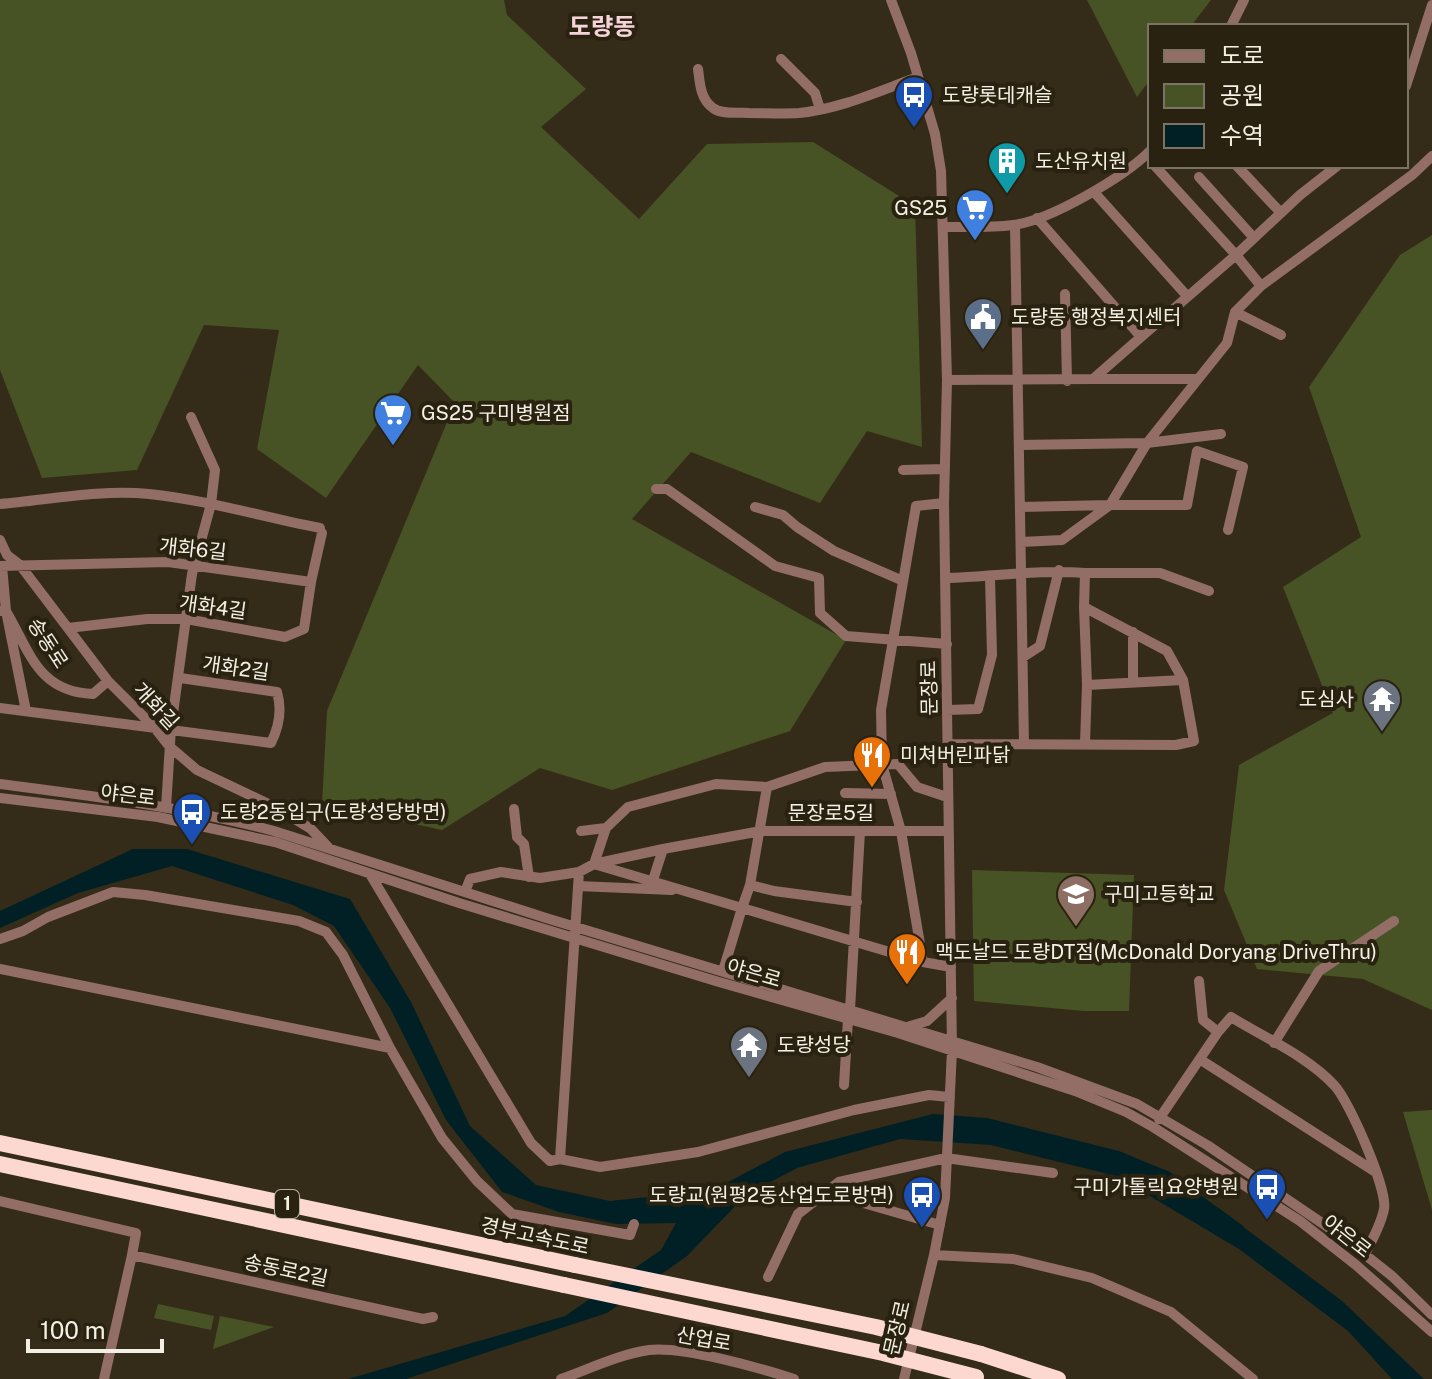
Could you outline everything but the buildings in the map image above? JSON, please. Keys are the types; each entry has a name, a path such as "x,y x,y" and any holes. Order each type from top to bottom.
{"highway":[{"name":"경부고속도로","path":"0,1143 876,1327 981,1354 1058,1379"},
{"name":"경부고속도로","path":"0,1164 883,1353 980,1378"}],"street":[{"name":"문장로","path":"891,0 935,134 941,171 947,380 944,503 952,1046 945,1198 904,1379"},
{"path":"1232,24 1244,0"},
{"path":"1408,80 1432,5"},
{"path":"781,59 815,93 820,109"},
{"path":"698,69 702,97 715,110 798,113 855,100 918,77"},
{"path":"944,227 1015,225 1037,218 1094,192 1148,156"},
{"path":"1021,542 1062,540 1110,505 1147,443 1227,343 1235,312 1261,286 1412,175 1432,156"},
{"path":"1157,168 1261,286"},
{"path":"1239,168 1281,213"},
{"path":"1093,379 1335,168"},
{"path":"1406,168 1412,175"},
{"path":"1199,177 1254,238"},
{"path":"1094,192 1187,296"},
{"path":"1037,218 1141,337"},
{"path":"1015,225 1024,744"},
{"path":"1065,294 1067,381"},
{"path":"1235,312 1281,335"},
{"path":"947,380 1198,379"},
{"name":"개화2길","path":"169,746 194,565 211,504 215,470 191,417"},
{"path":"1019,445 1147,443 1221,434"},
{"path":"1020,507 1187,505 1202,438"},
{"path":"1197,451 1243,467 1228,530"},
{"path":"903,470 945,469"},
{"path":"656,489 667,489 775,566 819,578 820,613 846,636 947,644"},
{"path":"0,504 106,494 147,494 211,504 321,531 311,582"},
{"path":"923,962 901,831 882,764 881,710 916,506 944,503"},
{"path":"755,507 783,515 834,551 901,580"},
{"name":"개화길","path":"0,540 7,555 20,565 108,681 169,746 197,770 277,808 311,829 328,848"},
{"name":"개화6길","path":"20,565 168,562 311,582"},
{"name":"송동로","path":"20,565 1,566 3,611 26,711"},
{"path":"945,578 1059,570 1160,573 1209,591"},
{"path":"1023,657 1040,646 1059,570"},
{"path":"1085,573 1085,743"},
{"path":"947,710 978,709 992,655 990,577"},
{"name":"개화4길","path":"68,628 147,619 186,619 285,637 304,629 311,582"},
{"path":"948,744 1176,745 1194,741 1183,680 1167,651 1084,607"},
{"name":"송동로","path":"3,611 43,675 52,683 63,690 93,694 108,681"},
{"path":"1133,632 1133,682"},
{"name":"개화2길","path":"154,727 271,743 277,729 280,702 277,692 180,678"},
{"path":"1087,685 1183,680"},
{"path":"0,708 154,727"},
{"name":"야은로","path":"166,808 169,746"},
{"path":"947,797 917,787 898,764 825,767 767,787 716,784 628,807 606,828 594,864 923,962 951,967"},
{"name":"야은로","path":"0,784 231,820 465,892 574,932 723,971 849,1014 906,1027 1075,1091 1153,1127 1300,1221 1432,1332"},
{"path":"723,971 750,885 767,787"},
{"path":"845,793 891,794"},
{"name":"야은로","path":"0,798 158,817 275,842 370,874 1106,1091 1161,1116 1344,1238 1432,1315"},
{"path":"514,809 517,837 524,844 529,877"},
{"path":"581,831 606,828"},
{"name":"문장로5길","path":"465,892 470,879 501,872 540,878 579,872 594,864 761,831 948,831"},
{"path":"844,1085 860,831"},
{"path":"653,880 663,849"},
{"path":"560,1159 579,872"},
{"path":"370,874 531,1143 550,1161 560,1159 600,1167 698,1152 854,1110 929,1095 949,1097"},
{"path":"750,885 857,902"},
{"path":"578,886 682,890"},
{"path":"0,939 113,892 299,921 326,932 343,955 390,1048 442,1138 477,1181 512,1214 630,1235 634,1224"},
{"path":"1274,1043 1319,971 1394,921"},
{"path":"0,969 390,1048"},
{"path":"1199,981 1203,1020 1218,1032"},
{"path":"906,1027 927,1021 952,998"},
{"path":"1153,1127 1231,1017 1334,1084 1348,1103 1385,1206 1365,1254"},
{"path":"1201,1060 1375,1172"},
{"path":"768,1277 798,1214 839,1182 946,1158 1053,1173"},
{"path":"825,1192 940,1225"},
{"path":"0,1201 136,1233 104,1379"},
{"name":"송동로2길","path":"132,1255 423,1319 433,1317"},
{"path":"934,1255 1013,1259 1092,1278 1171,1312 1253,1379"},
{"name":"산업로","path":"561,1379 649,1350 674,1351 760,1374 794,1379"}],"green space":[{"path":"0,0 504,0 507,15 586,89 541,127 639,219 707,144 813,142 915,206 922,447 867,431 820,503 691,452 632,519 846,640 790,731 612,790 540,768 442,830 322,804 327,711 455,403 418,365 326,498 257,449 279,330 204,325 137,470 42,478 0,370"},
{"path":"1087,0 1211,0 1193,24 1148,24 1148,83 1137,97"},
{"path":"1432,235 1432,1010 1363,979 1257,969 1224,890 1239,765 1333,713 1283,587 1361,537 1309,387 1400,255"},
{"path":"972,870 1134,875 1129,1011 1084,1011 974,1001"},
{"path":"1432,1110 1432,1210 1403,1112"},
{"path":"158,1304 214,1316 211,1330 154,1318"},
{"path":"220,1316 274,1327 213,1349"}],"water":[{"path":"133,849 187,849 350,899 411,1002 470,1126 536,1185 610,1201 713,1190 785,1152 933,1114 987,1118 1119,1151 1170,1172 1342,1301 1424,1379 1392,1379 1348,1331 1239,1249 1116,1176 991,1145 900,1139 797,1168 746,1195 687,1256 607,1313 406,1379 348,1379 565,1316 661,1250 676,1223 616,1224 559,1212 502,1192 446,1120 390,1008 334,926 293,905 172,866 78,893 0,928 0,911"}],"waterway":[{"path":"1216,1208 1242,1227"}],"place":[{"name":"도량롯데캐슬","path":"914,129"},
{"name":"도산유치원","path":"1007,195"},
{"name":"GS25","path":"975,242"},
{"name":"도량동 행정복지센터","path":"983,351"},
{"name":"GS25 구미병원점","path":"393,447"},
{"name":"도심사","path":"1382,733"},
{"name":"미쳐버린파닭","path":"872,789"},
{"name":"도량2동입구(도량성당방면)","path":"192,846"},
{"name":"구미고등학교","path":"1076,928"},
{"name":"맥도날드 도량DT점(McDonald Doryang DriveThru)","path":"907,986"},
{"name":"도량성당","path":"749,1079"},
{"name":"구미가톨릭요양병원","path":"1267,1221"},
{"name":"도량교(원평2동산업도로방면)","path":"922,1229"}],"district":[{"name":"도량동","path":"602,27"}]}
